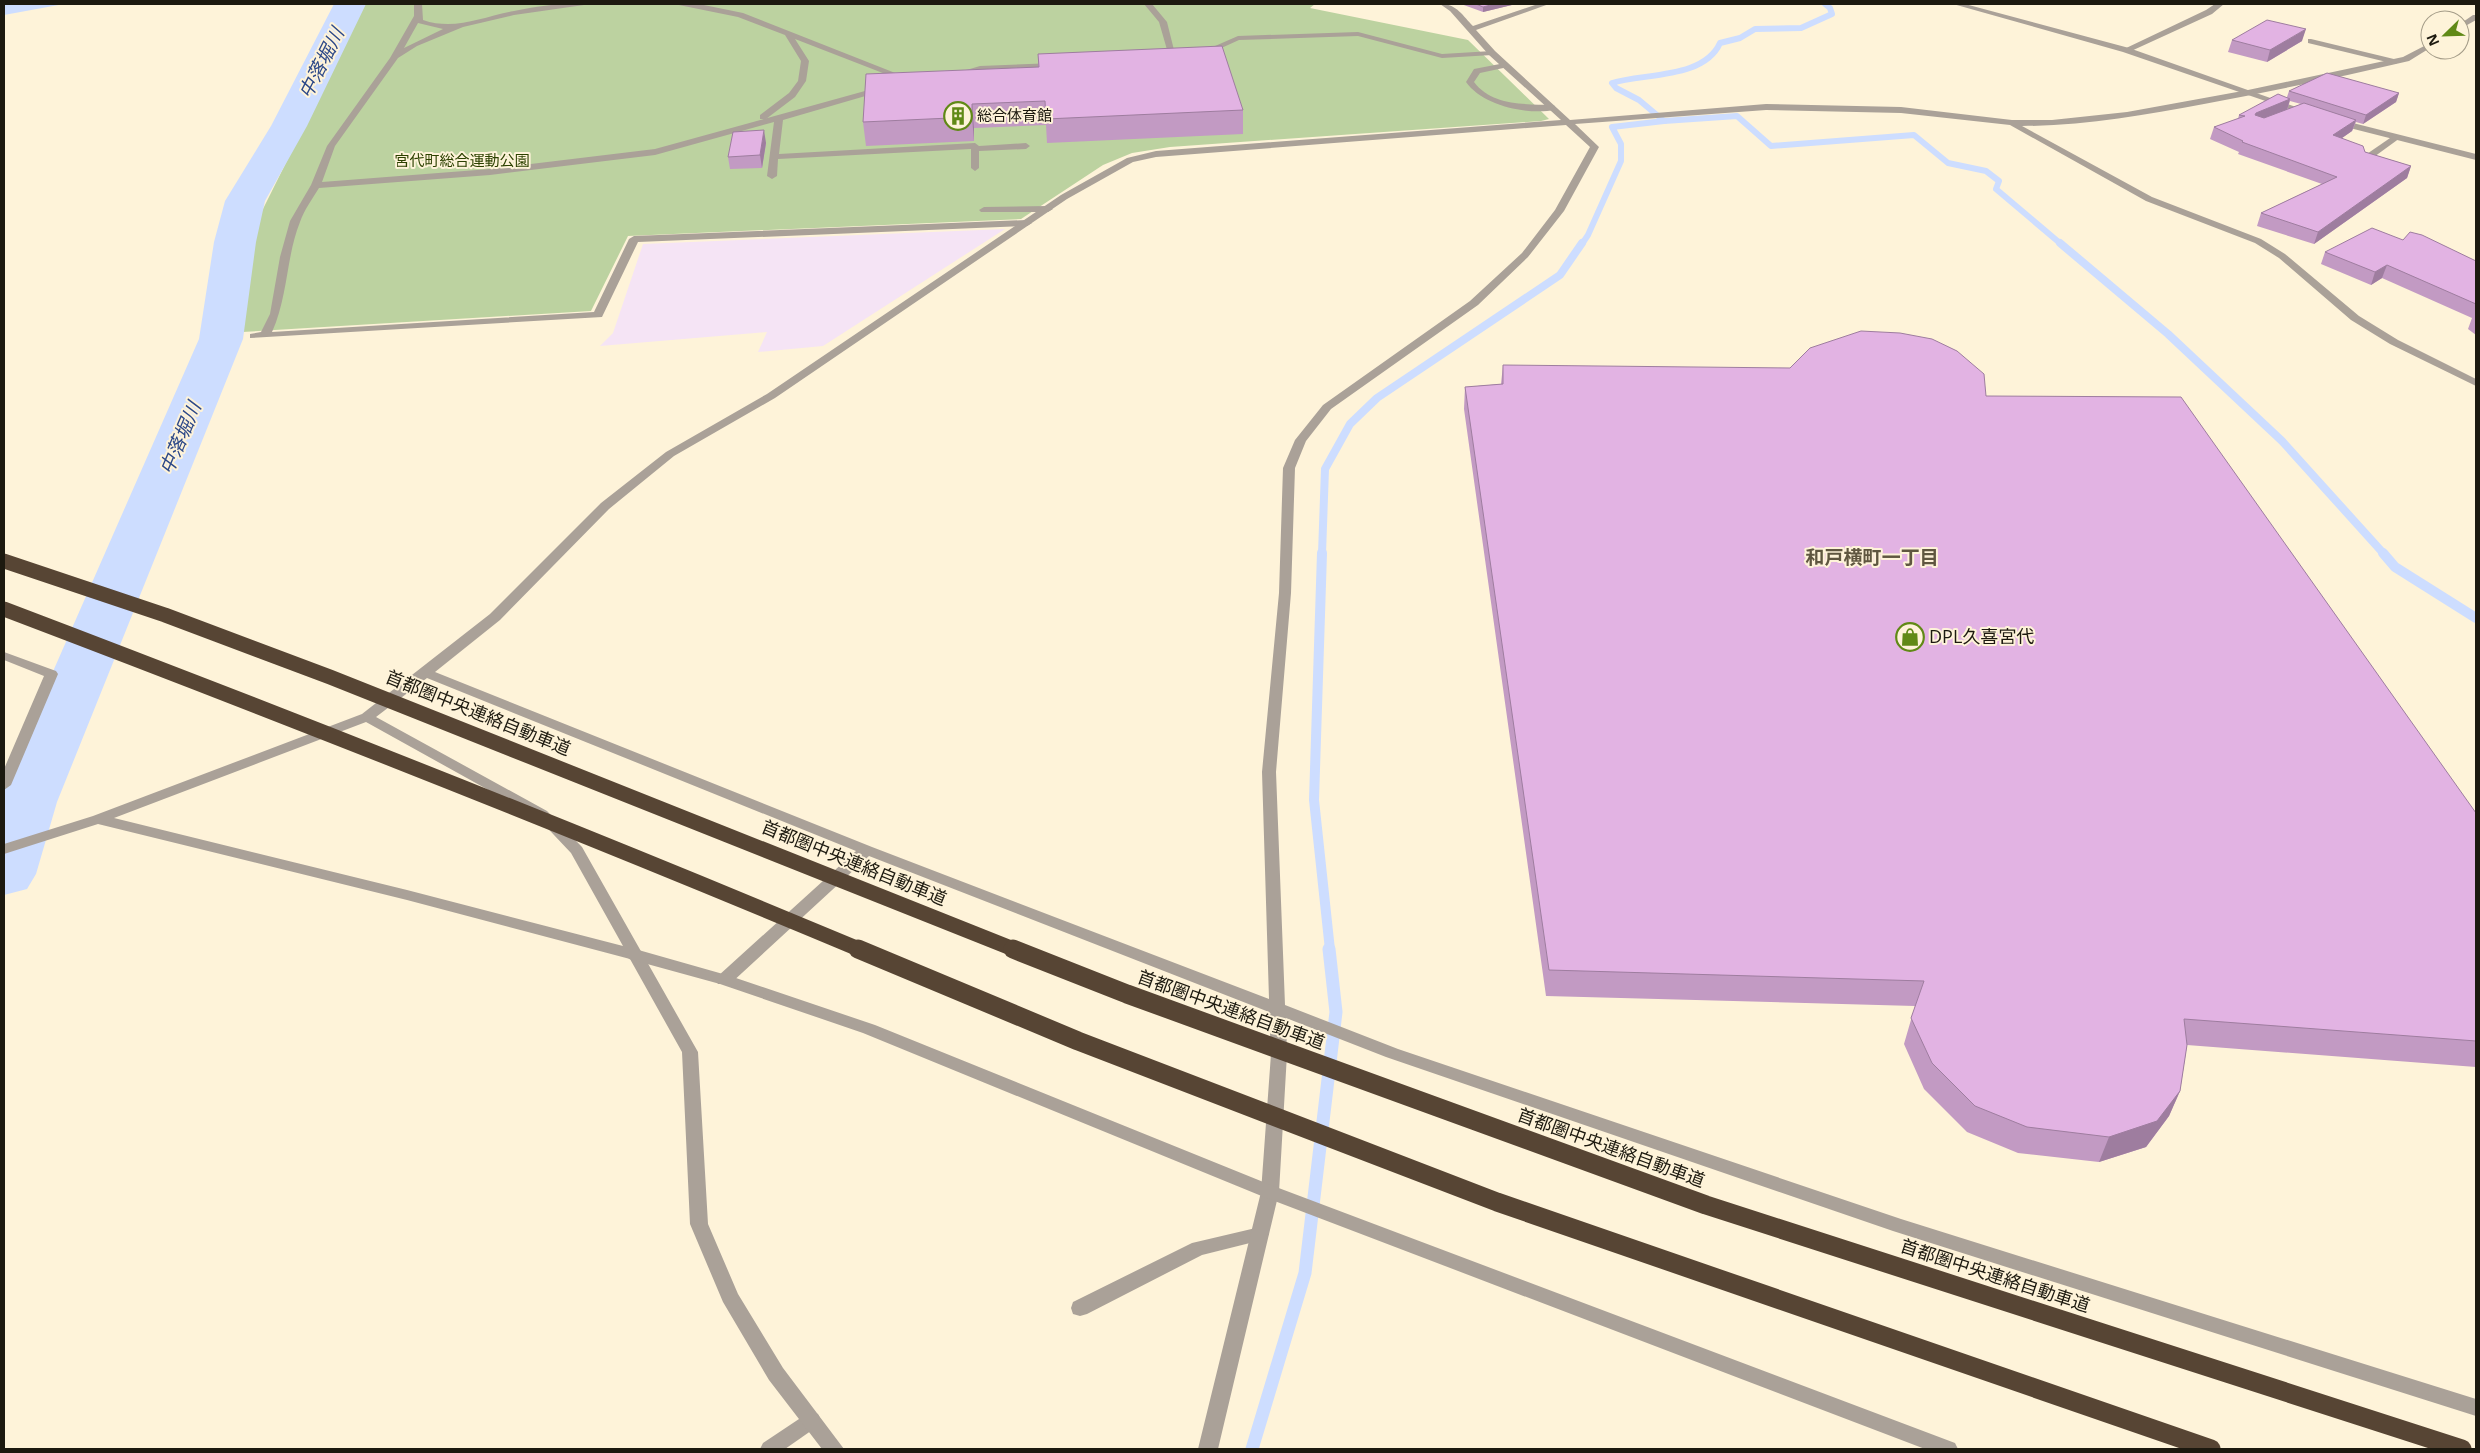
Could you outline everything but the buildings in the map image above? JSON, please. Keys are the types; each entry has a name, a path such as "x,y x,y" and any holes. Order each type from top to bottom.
{"highway":[{"name":"首都圏中央連絡自動車道","path":"4,561 165,615 321,674 1127,994 1608,1171 1715,1208 2462,1449"},
{"path":"4,609 280,714 618,848 1078,1041 1487,1198 2211,1449"}],"street":[{"path":"418,4 420,21 437,27 469,24 544,9 587,4"},
{"path":"544,9 560,4"},
{"path":"316,185 490,172 655,152 914,79 740,15 692,4 678,4"},
{"path":"1148,4 1164,24 1174,60"},
{"path":"1208,1449 1270,1192 1279,1054 1269,772 1285,593 1289,468 1301,440 1328,407 1474,303 1525,255 1559,211 1595,147 1492,53 1453,9 1444,4"},
{"path":"1470,30 1545,4"},
{"path":"1957,4 2126,50 2315,115"},
{"path":"2126,50 2209,12 2220,4"},
{"path":"418,16 394,58 330,146 316,185 295,221 285,257 275,314 260,336 598,315 634,239 1028,223"},
{"path":"394,58 405,49 430,37 469,24"},
{"path":"748,127 774,111 792,95 802,81 805,61 788,34"},
{"path":"1164,61 1190,58 1238,38 1358,34 1442,56 1492,53"},
{"path":"2311,41 2395,62"},
{"path":"4,849 98,819 367,717 426,673 495,617 605,506 670,454 771,396 1064,197 1130,160 1156,154 1802,106 1901,110 2012,123 2052,123 2127,115 2248,93 2395,62 2406,59 2420,51"},
{"path":"947,76 980,68 1067,65"},
{"path":"1505,65 1476,71 1470,82 1474,90 1497,101 1552,108"},
{"path":"2282,116 2299,110"},
{"path":"772,176 779,118"},
{"path":"2331,120 2476,157"},
{"path":"2012,123 2149,199 2258,241 2282,256 2354,318 2394,342 2476,383"},
{"path":"2364,160 2396,138"},
{"path":"775,157 975,146 976,149 1026,146"},
{"path":"975,168 976,149"},
{"path":"984,210 1048,209"},
{"path":"4,656 51,674 4,785"},
{"path":"426,673 867,850 1392,1054 1898,1226 2476,1408"},
{"path":"367,717 542,814 577,850 690,1052 699,1224 730,1297 776,1374 834,1449"},
{"path":"98,819 407,895 635,955 724,980 869,1029 1270,1192 1948,1449"},
{"path":"724,980 867,850"},
{"path":"1080,1308 1198,1248 1260,1234"},
{"path":"770,1449 811,1420"}],"shaded area":[{"path":"1005,229 823,346 758,352 767,332 600,346 613,333 643,244"}],"green space":[{"name":"宮代町総合運動公園","path":"365,4 1315,4 1310,8 1468,40 1549,119 1170,147 1132,153 1103,165 1021,219 628,236 591,311 242,332 258,219"}],"water":[{"path":"4,4 64,4 4,15"}],"waterway":[{"name":"中落堀川","path":"4,874 26,802 221,339 235,242 245,201 289,126 350,4"},
{"path":"1664,121 1639,100 1616,88 1612,83 1687,69 1701,63 1712,55 1720,43 1740,38 1755,29 1801,28 1832,14 1830,8 1825,4"},
{"path":"1664,121 1737,116 1771,146 1914,135 1948,163 1986,171 1999,181 1996,189 2061,244"},
{"path":"1582,244 1588,235 1621,161 1621,144 1612,127 1664,121"},
{"path":"1322,554 1325,469 1350,424 1377,398 1560,275 1582,243"},
{"path":"2060,243 2168,334 2282,441 2384,554"},
{"path":"1322,553 1314,800 1330,950"},
{"path":"2383,553 2395,567 2476,618"},
{"path":"1252,1449 1305,1273 1336,1012 1329,949"}],"place":[{"name":"総合体育館","path":"958,116"},
{"name":"DPL久喜宮代","path":"1910,637"}],"district":[{"name":"和戸横町一丁目","path":"1872,557"}]}
